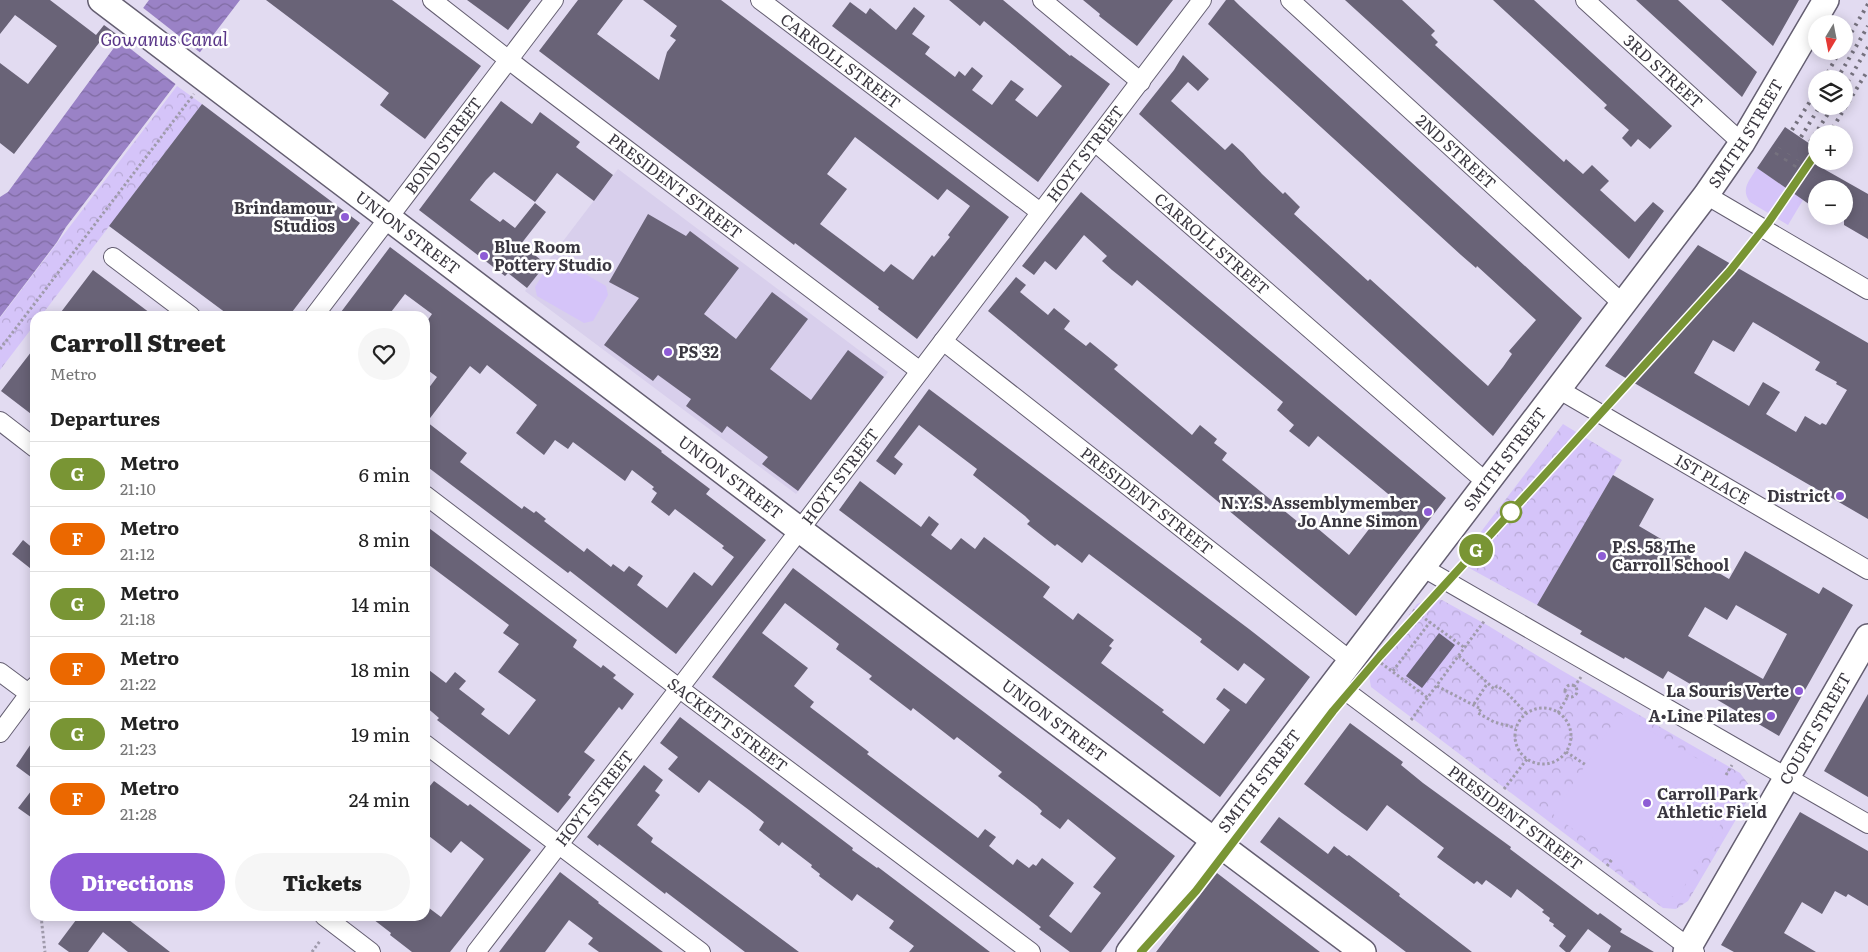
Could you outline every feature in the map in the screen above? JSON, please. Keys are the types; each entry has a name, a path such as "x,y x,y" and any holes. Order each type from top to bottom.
{"street":[{"name":"UNION STREET","path":"101,0 130,22 194,82 389,217 800,530 1363,952"},
{"name":"PRESIDENT STREET","path":"432,0 508,60 920,371"},
{"name":"BOND STREET","path":"318,311 554,0"},
{"name":"CARROLL STREET","path":"760,0 1040,212"},
{"path":"1042,0 1140,82"},
{"name":"HOYT STREET","path":"476,952 800,530 1202,0"},
{"name":"2ND STREET","path":"1290,0 1623,304"},
{"name":"3RD STREET","path":"1585,0 1742,143"},
{"name":"SMITH STREET","path":"1129,952 1706,195 1742,143 1826,0"},
{"name":"CARROLL STREET","path":"1095,142 1487,483"},
{"path":"1706,195 1868,290"},
{"path":"113,257 184,311"},
{"name":"PRESIDENT STREET","path":"943,341 1351,662"},
{"name":"1ST PLACE","path":"1558,389 1868,570"},
{"path":"0,421 30,444"},
{"name":"SACKETT STREET","path":"430,498 679,688 1031,952"},
{"path":"1422,567 1868,824"},
{"name":"COURT STREET","path":"1690,951 1868,637"},
{"path":"0,672 30,691"},
{"name":"PRESIDENT STREET","path":"1335,683 1690,951"},
{"path":"0,733 30,697"},
{"path":"430,748 701,952"},
{"path":"331,921 371,952"}],"path":[{"path":"0,349 194,82"},
{"path":"1411,608 1465,648"},
{"path":"1409,722 1485,620"},
{"path":"1393,671 1430,622"},
{"path":"1459,656 1487,684 1494,689 1496,686 1506,692 1526,714"},
{"path":"1377,660 1428,698"},
{"path":"1574,687 1581,676"},
{"path":"1474,704 1487,684"},
{"path":"1437,686 1474,704 1481,709 1478,713 1487,719 1516,728"},
{"path":"1568,696 1566,688 1569,686 1574,687"},
{"path":"1568,696 1575,696 1577,690 1574,687"},
{"path":"1558,713 1568,696"},
{"path":"1542,708 1558,713 1569,726 1571,735 1566,752 1552,762 1543,764 1535,762 1520,753 1516,745 1515,736 1520,720 1533,709 1542,708"},
{"path":"1566,752 1586,765"},
{"path":"1502,792 1527,758"},
{"path":"1726,775 1733,764"},
{"path":"1606,869 1613,858"},
{"path":"42,921 45,952"},
{"path":"312,952 320,941"}],"shaded area":[{"path":"618,169 888,372 796,494 525,291"}],"green space":[{"path":"177,86 202,104 45,311 30,311 30,331 0,370 0,318"},
{"path":"1757,168 1803,200 1788,225 1750,202 1747,197 1747,185"},
{"path":"559,259 606,286 608,295 593,321 584,323 537,296 535,287 551,261"},
{"path":"1563,424 1622,460 1537,605 1458,562"},
{"path":"1429,599 1442,600 1487,625 1740,773 1749,785 1748,799 1688,901 1676,909 1663,908 1371,687 1369,676 1373,664 1417,604"},
{"name":"Carroll Park Athletic Field","path":"1620,713 1737,782 1740,791 1679,895 1665,898 1553,814"}],"water":[{"name":"Gowanus Canal","path":"149,0 240,0 66,227 57,242 0,317 0,197 8,192"}],"pier":[{"path":"142,7 202,54 178,86 118,39"}],"building":[{"path":"0,0 50,0 96,35 104,25 119,36 111,47 102,39 14,154 0,143 0,63 28,84 57,46 15,15 0,34"},
{"path":"266,0 392,0 481,66 425,139 380,105 389,93"},
{"path":"467,0 531,0 508,30"},
{"path":"578,0 623,0 597,34 659,80 667,52 676,40 670,36 677,26 643,0 721,0 1009,217 917,339 878,309 879,307 795,243 794,245 539,51","holes":["855,137 938,200 947,189 970,206 948,235 950,237 934,257 932,255 913,280 891,264 884,272 820,224 847,189 827,174"]},
{"path":"949,0 1003,0 1070,56 1110,84 1038,182 832,26 850,2 866,14 870,8 896,30 914,7 925,16 912,34 930,47 925,54 955,77 959,71 965,76 972,67 983,76 972,90 992,105 1011,80 1024,89 1015,100 1037,117 1062,86 984,21 980,26"},
{"path":"1083,0 1173,0 1137,46 1099,16 1100,14"},
{"path":"1226,0 1234,0 1582,318 1493,436 1139,114 1174,70 1183,55 1209,79 1198,91 1188,82 1171,101 1225,150 1232,143 1283,194 1285,192 1300,207 1294,214 1368,281 1370,279 1488,386 1503,367 1512,354 1509,351 1536,320 1477,266 1476,268 1461,255 1208,24"},
{"path":"1345,0 1402,0 1435,31 1431,35 1438,42 1435,45 1564,162 1566,159 1583,174 1592,165 1609,181 1600,190 1635,222 1653,202 1664,211 1629,259"},
{"path":"1493,0 1534,0 1672,126 1650,149 1638,139 1631,147 1622,138 1629,130 1604,108 1607,105"},
{"path":"1636,0 1678,0 1757,72 1742,97"},
{"path":"1721,0 1799,0 1773,46"},
{"path":"501,101 532,124 540,112 580,142 576,147 613,175 594,201 557,173 535,202 494,172 470,200 500,222 503,219 515,228 535,203 546,212 521,244 546,264 527,288 508,273 505,276 419,210"},
{"path":"202,104 360,223 293,311 223,311 109,226"},
{"path":"1785,127 1808,143 1808,170 1826,170 1843,180 1808,180 1808,203 1757,168"},
{"path":"1853,186 1868,194 1868,239 1844,225 1853,225"},
{"path":"1081,192 1446,498 1356,616 988,311 1016,277 1026,285 1020,292 1048,315 1054,308 1070,321 1064,329 1086,346 1090,342 1118,365 1114,369 1192,435 1200,425 1217,439 1214,443 1227,453 1222,460 1298,522 1303,516 1349,555 1393,498 1318,436 1309,447 1289,431 1294,425 1277,410 1283,402 1137,280 1132,286 1112,270 1102,261 1107,256 1084,235 1056,270 1045,261 1034,275 1022,266"},
{"name":"PS 32","path":"648,214 686,236 690,231 739,268 704,314 736,339 772,292 808,319 770,369 811,400 848,350 884,377 798,491 762,464 768,457 727,426 722,433 686,406 691,399 658,375 653,381 604,345 639,298 609,282"},
{"path":"1698,245 1868,343 1868,519 1605,366","holes":["1753,322 1820,362 1815,370 1847,390 1826,425 1822,423 1820,425 1805,416 1796,432 1766,414 1780,392 1763,382 1749,406 1694,373 1713,340 1734,352"]},
{"path":"390,247 662,451 710,489 706,494 766,540 676,654 570,571 568,573 430,469 430,424 467,453 460,462 522,509 524,506 534,513 536,511 546,519 544,521 584,552 587,548 611,567 613,564 624,572 629,566 643,576 637,585 667,608 694,572 712,586 734,557 722,548 724,546 675,509 669,516 651,502 657,493 652,489 654,487 632,470 625,481 573,442 568,449 555,440 544,455 516,433 537,405 487,365 480,374 470,366 430,418 430,386 437,377 430,372 430,317 432,314 405,294 392,311 342,311"},
{"path":"93,270 147,311 62,311"},
{"path":"30,353 30,413 1,391"},
{"path":"929,389 1249,629 1310,677 1220,797 839,510 860,481 921,527 929,516 939,524 931,535 951,550 961,538 975,549 984,537 1050,587 1043,597 1073,620 1078,613 1114,640 1109,646 1112,648 1101,663 1164,710 1162,712 1204,744 1230,710 1216,699 1224,688 1246,704 1265,679 1244,663 1238,671 1200,642 1202,639 1089,554 1082,563 1057,544 1055,546 1027,524 1030,521 1025,516 973,475 977,469 919,425 894,457 903,464 895,475 876,461"},
{"path":"1613,475 1654,499 1639,526 1729,579 1745,551 1819,594 1823,587 1853,605 1779,736 1668,671 1663,679 1625,657 1624,659 1580,634 1582,631 1537,605","holes":["1736,605 1787,634 1763,679 1688,636 1705,607 1727,620"]},
{"path":"430,529 577,640 573,647 601,668 603,665 616,675 613,678 634,694 622,710 619,707 584,752 595,760 568,795 571,797 558,813 437,720 439,718 430,710 430,671 446,683 455,672 466,681 459,689 485,709 481,714 509,735 536,700 498,672 519,644 503,633 509,625 430,566"},
{"path":"23,540 30,546 30,568 12,554"},
{"path":"793,568 1175,856 1101,952 1070,952 1039,929 1041,927 1023,913 712,677","holes":["785,603 839,644 836,649 872,676 869,679 911,711 913,708 954,740 957,737 1002,772 998,776 1037,806 1042,811 1040,814 1060,829 1068,819 1116,858 1093,887 1101,893 1071,933 1049,916 1074,883 1042,858 1036,866 1033,864 1029,868 1017,859 1013,865 989,846 996,837 985,829 978,838 867,754 869,752 810,707 814,702 794,686 808,668 762,633"]},
{"path":"1439,633 1455,645 1422,688 1406,676"},
{"path":"1868,694 1868,797 1824,771"},
{"path":"680,717 853,848 852,850 878,867 990,952 909,952 914,946 889,928 894,921 857,894 852,901 819,876 820,874 811,867 812,865 782,842 779,846 759,830 764,822 749,810 709,780 699,793 668,769 678,757 660,743"},
{"path":"1350,723 1403,762 1401,765 1423,783 1511,847 1510,849 1598,915 1600,913 1622,929 1620,932 1654,952 1608,952 1611,946 1588,929 1570,952 1566,952 1559,946 1566,936 1553,926 1554,924 1549,921 1550,918 1542,912 1544,910 1517,889 1511,898 1486,880 1482,885 1477,881 1474,884 1437,857 1444,848 1387,805 1367,831 1342,813 1304,784"},
{"path":"30,745 30,776 16,766"},
{"path":"644,765 663,780 655,791 660,795 637,825 653,838 651,842 799,952 745,952 666,892 665,894 587,837"},
{"path":"434,781 468,806 470,804 531,850 450,952 412,952 375,921 430,921 430,909 441,917 484,859 461,841 451,853 430,837 430,786"},
{"path":"30,792 30,816 18,808"},
{"path":"1800,812 1868,851 1868,906 1848,894 1846,897 1835,891 1822,914 1802,902 1784,933 1816,952 1734,952 1721,945"},
{"path":"1279,817 1328,854 1334,846 1347,856 1349,855 1472,952 1406,952 1260,842"},
{"path":"560,872 663,952 599,952 588,944 593,938 569,920 545,952 499,952"},
{"path":"1217,873 1230,883 1320,952 1156,952"},
{"path":"75,921 130,921 170,952 128,952 103,932 88,952 69,952 58,944"}],"railway":[{"path":"1853,30 1868,4"},
{"path":"1842,70 1868,26"},
{"path":"1853,73 1868,47"},
{"path":"1829,70 1835,60"},
{"path":"1834,125 1868,70"},
{"path":"1792,130 1808,105"},
{"path":"1801,137 1814,115"},
{"path":"1821,125 1827,115"},
{"path":"1776,155 1780,148"},
{"path":"1785,161 1789,154"},
{"path":"1794,167 1798,160"},
{"path":"1804,173 1808,167"}],"metro line":[{"name":"G","path":"1141,952 1196,891 1333,711 1380,656 1730,271 1768,223 1808,166"}],"place":[{"name":"Brindamour Studios","path":"345,217"},
{"name":"Blue Room Pottery Studio","path":"484,256"},
{"name":"PS 32","path":"668,352"},
{"name":"District","path":"1840,496"},
{"name":"N.Y.S. Assemblymember Jo Anne Simon","path":"1428,512"},
{"name":"P.S. 58 The Carroll School","path":"1602,556"},
{"name":"La Souris Verte","path":"1799,691"},
{"name":"A•Line Pilates","path":"1771,716"},
{"name":"Carroll Park Athletic Field","path":"1647,803"}]}
